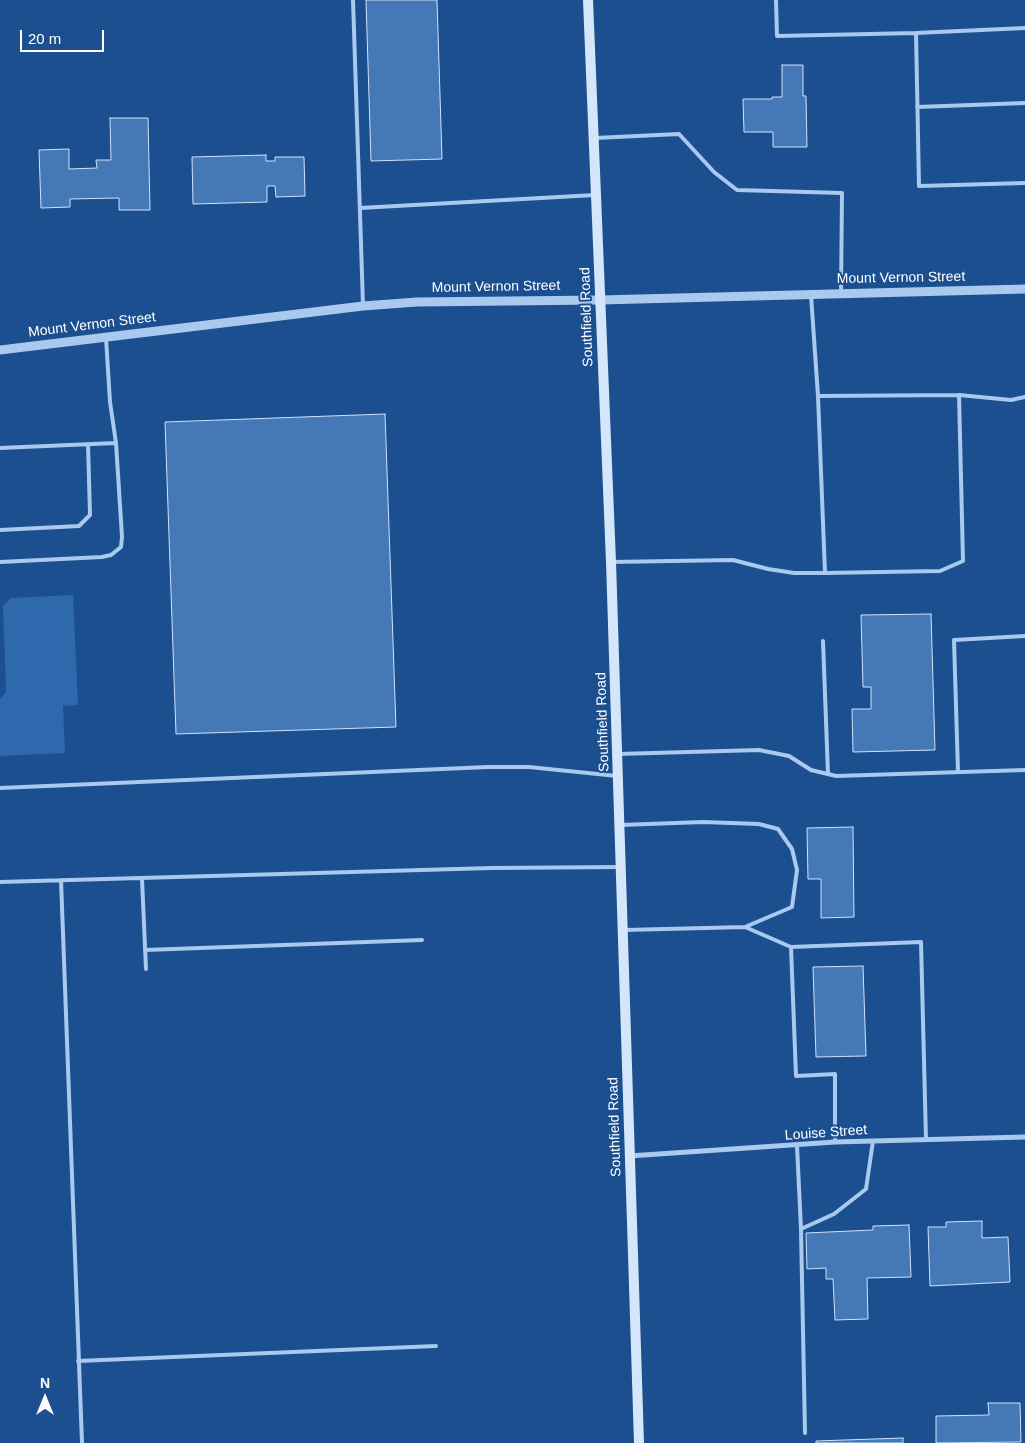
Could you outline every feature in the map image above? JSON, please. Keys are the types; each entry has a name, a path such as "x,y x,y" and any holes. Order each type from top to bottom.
{"main road":[{"name":"Southfield Road","path":"588,0 618,754 639,1443"}],"street":[{"name":"Mount Vernon Street","path":"0,350 363,306 447,301 600,300 1025,289"},
{"path":"0,344 13,349"},
{"name":"Louise Street","path":"629,1156 834,1142 1025,1137"}],"lane":[{"path":"353,0 363,306"},
{"path":"776,0 777,36 1025,28"},
{"path":"916,33 919,186 1025,183"},
{"path":"917,107 1025,103"},
{"path":"594,138 679,134 714,172 737,190 842,192 841,293"},
{"path":"360,208 596,195"},
{"path":"811,294 818,396 824,572"},
{"path":"0,562 102,557 111,555 121,547 116,443 110,402 106,338"},
{"path":"818,396 959,395 1011,400 1025,397"},
{"path":"611,562 733,560 768,569 794,573 940,571 964,561 959,395"},
{"path":"0,448 116,443"},
{"path":"0,530 79,526 90,515 88,444"},
{"path":"958,772 954,640 1025,636"},
{"path":"823,641 828,774"},
{"path":"618,754 759,750 789,756 811,770 836,776 1025,770"},
{"path":"0,788 529,767 618,776"},
{"path":"620,826 703,822 759,824 778,829 792,849 797,870 792,907 745,927 623,930"},
{"path":"0,882 500,868 621,867"},
{"path":"142,878 146,969"},
{"path":"61,880 82,1443"},
{"path":"745,927 791,948 921,942 926,1140"},
{"path":"145,950 422,940"},
{"path":"791,948 796,1076 834,1074 834,1142"},
{"path":"801,1229 834,1214 866,1189 874,1141"},
{"path":"797,1146 801,1229 804,1433"},
{"path":"78,1361 436,1346"}],"shaded area":[{"path":"73,595 78,705 63,706 65,753 0,756 0,699 6,692 3,606 11,598"}],"building":[{"path":"366,0 437,0 442,159 371,161"},
{"path":"782,65 803,65 803,96 806,96 807,147 773,147 773,132 744,132 743,99 782,97"},
{"path":"110,118 148,118 150,210 119,210 119,198 70,199 70,207 41,208 39,150 69,149 69,169 97,168 96,160 111,160"},
{"path":"266,155 266,161 275,161 275,157 304,157 305,196 276,197 275,186 267,186 267,202 193,204 192,157"},
{"path":"385,414 396,727 176,734 165,422"},
{"path":"931,614 935,750 853,752 852,709 871,709 871,687 863,687 861,615"},
{"path":"853,827 854,917 821,918 821,879 808,879 807,828"},
{"path":"863,966 866,1056 816,1057 813,967"},
{"path":"982,1221 982,1238 1008,1237 1010,1282 930,1286 928,1227 946,1227 946,1222"},
{"path":"909,1225 911,1277 867,1278 868,1319 835,1320 833,1279 826,1279 826,1268 807,1269 806,1233 873,1230 873,1226"},
{"path":"988,1403 1020,1403 1021,1442 936,1443 936,1416 989,1415"},
{"path":"903,1438 903,1443 816,1443 816,1441"}]}
